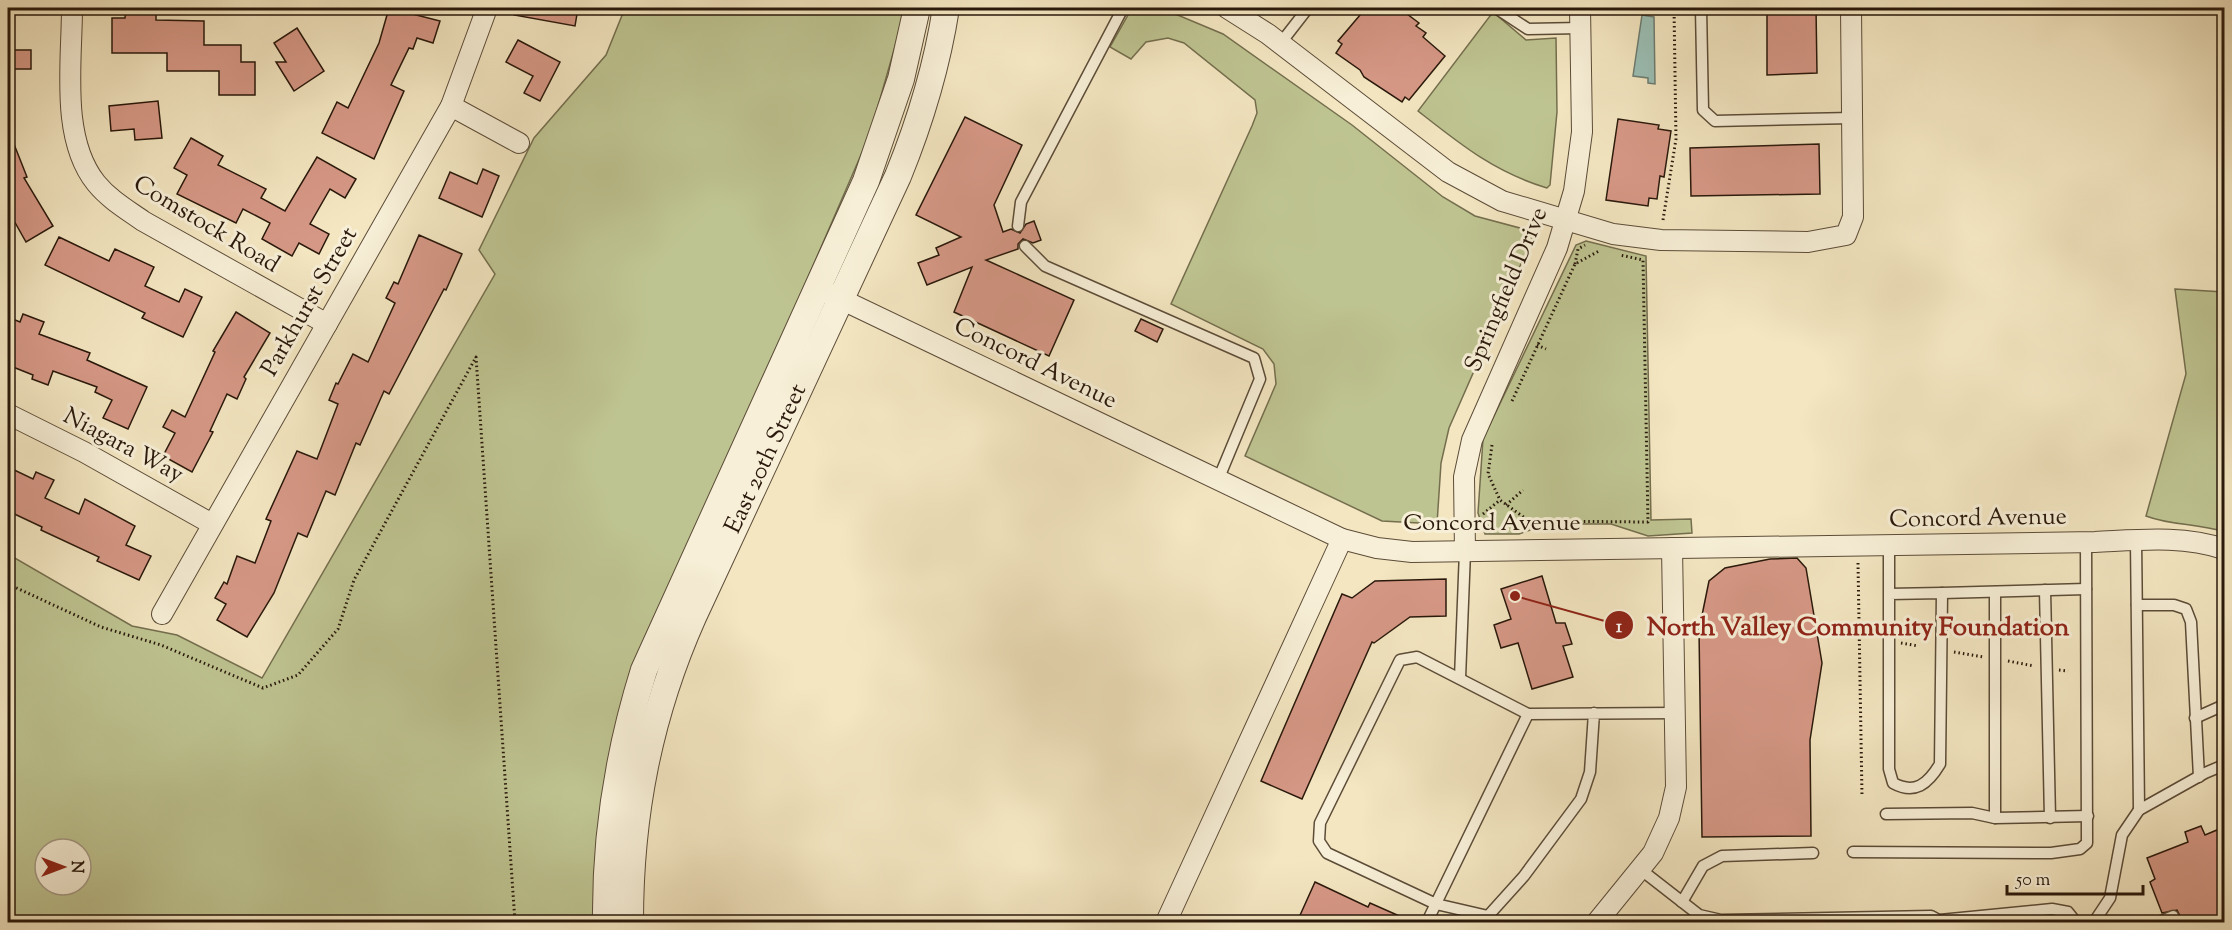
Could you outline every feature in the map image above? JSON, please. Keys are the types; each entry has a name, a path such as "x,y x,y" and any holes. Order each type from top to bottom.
{"street":[{"name":"Comstock Road","path":"72,8 73,132 81,158 96,182 115,202 143,221 327,324"},
{"name":"Parkhurst Street","path":"162,614 451,106 487,8"},
{"name":"East 20th Street","path":"606,922 607,853 613,799 628,723 641,679 672,603 817,288 883,136 902,79 917,8"},
{"name":"East 20th Street","path":"630,922 631,857 636,808 646,751 663,689 693,617 909,150 933,72 946,8"},
{"path":"1227,8 1280,44 1465,183 1502,201 1613,234 1661,240 1808,242 1846,235 1853,217 1851,8"},
{"name":"Springfield Drive","path":"1465,551 1464,477 1472,440 1546,275 1566,221 1575,181 1582,132 1580,8"},
{"path":"451,106 519,143"},
{"name":"Concord Avenue","path":"817,288 1342,539 1377,548 1412,552 2136,540 2201,541 2224,549"},
{"name":"Niagara Way","path":"8,414 84,452 212,524"},
{"path":"1174,920 1342,539"},
{"path":"1597,922 1653,853 1669,819 1677,786 1672,548"}],"lane":[{"path":"1018,226 1022,202 1123,8"},
{"path":"1280,44 1308,8"},
{"path":"1701,8 1703,110 1715,121 1852,118"},
{"path":"1502,10 1528,29 1581,28"},
{"path":"1025,246 1045,266 1254,358 1260,379 1218,480"},
{"path":"2136,540 2139,810"},
{"path":"1853,852 2051,854 2080,849 2087,843 2086,542"},
{"path":"1889,545 1889,769 1893,783 1903,789 1916,789 1931,780 1940,764 1942,593"},
{"path":"1460,678 1465,551"},
{"path":"1889,594 2086,589"},
{"path":"2045,590 2049,818"},
{"path":"1995,592 1995,818"},
{"path":"2138,605 2174,605 2186,609 2191,622 2199,777"},
{"path":"1594,713 1590,772 1581,799 1524,876 1488,916 1436,904 1327,853 1319,841 1320,823 1400,660 1417,657 1528,714 1594,713 1675,713"},
{"path":"2195,718 2224,705"},
{"path":"1427,922 1528,714"},
{"path":"2094,922 2110,898 2122,835 2139,810 2224,765"},
{"path":"1886,814 1972,813 1995,818 2088,816"},
{"path":"1682,902 1703,866 1722,856 1813,853"},
{"path":"1640,869 1699,915 1734,921 1931,916 1941,922 2052,909 2068,912 2076,922"},
{"path":"2159,922 2173,916"}],"path":[{"path":"1664,220 1677,139 1674,8"},
{"path":"1492,444 1488,474 1500,500 1529,521 1648,522 1643,260 1599,251 1586,244 1578,249 1575,264 1510,404"},
{"path":"1575,264 1599,251"},
{"path":"1538,345 1546,349"},
{"path":"8,584 101,627 161,645 263,688 298,675 338,629 354,580 476,357 515,922"},
{"path":"1506,505 1523,490"},
{"path":"1500,500 1483,512 1484,523 1491,529 1502,529 1514,512"},
{"path":"1858,561 1862,796"},
{"path":"1899,642 1918,646"},
{"path":"1952,652 1983,657"},
{"path":"2006,661 2037,666"}],"green space":[{"path":"625,8 906,8 870,134 622,708 597,835 595,922 8,922 8,554 132,626 177,635 262,678 495,274 479,250 534,138 606,55"},
{"path":"1132,8 1161,8 1223,34 1352,125 1443,197 1475,216 1535,232 1449,428 1441,463 1437,524 1382,521 1245,456 1276,384 1274,364 1263,349 1171,304 1252,126 1257,113 1255,100 1184,43 1168,38 1146,42 1131,59 1110,47"},
{"path":"1493,12 1526,40 1556,38 1557,112 1550,185 1547,188 1510,174 1478,156 1418,111"},
{"path":"1586,241 1646,256 1651,520 1691,519 1692,533 1648,536 1611,524 1547,524 1519,534 1485,534 1478,513 1483,439 1576,245"},
{"path":"2175,289 2224,292 2224,532 2146,516 2186,374"}],"water":[{"path":"1642,15 1654,17 1655,84 1648,83 1648,78 1633,76"}],"building":[{"path":"126,8 156,8 156,20 204,21 204,45 241,45 241,62 255,62 255,95 219,95 219,71 167,71 167,53 112,53 112,18 125,18"},
{"path":"389,8 440,21 433,43 417,38 413,49 409,48 391,85 404,91 374,159 322,133 337,102 348,108 379,43"},
{"path":"515,8 578,8 575,26 514,15"},
{"path":"1366,8 1399,8 1419,23 1416,26 1426,33 1423,37 1445,56 1409,100 1405,97 1402,102 1364,77 1360,70 1336,53 1342,44 1338,41"},
{"path":"1767,8 1816,8 1817,73 1767,75"},
{"path":"297,28 324,71 294,91 276,62 286,62 274,43"},
{"path":"518,40 560,62 540,101 524,93 533,76 506,62"},
{"path":"8,50 31,50 31,69 8,69"},
{"path":"158,101 162,138 135,140 134,129 111,131 109,106"},
{"path":"965,117 1022,145 994,205 1003,232 1011,229 1020,233 1026,224 1034,221 1041,240 1033,243 1023,239 1018,244 1018,249 986,260 1074,300 1049,356 954,312 972,267 927,285 918,263 939,255 936,248 961,237 916,215"},
{"path":"1618,119 1659,125 1658,129 1671,131 1664,177 1660,176 1657,199 1649,198 1648,206 1606,200"},
{"path":"8,129 27,177 24,178 53,226 26,242 8,210"},
{"path":"191,138 223,156 218,165 266,189 261,198 285,211 317,157 356,179 345,198 330,189 310,224 329,234 319,254 299,243 292,256 262,239 270,223 243,209 236,223 177,194 187,175 174,168"},
{"path":"1819,144 1820,194 1691,196 1690,148"},
{"path":"483,169 499,176 482,217 439,198 450,172 477,184"},
{"path":"419,235 462,254 446,290 444,289 389,394 384,391 360,445 356,443 335,495 326,491 307,537 298,533 274,593 247,637 217,620 226,604 215,598 224,582 227,584 237,556 255,563 271,521 266,519 297,451 317,459 338,404 329,400 336,383 338,384 353,354 368,362 395,303 386,298 394,282 398,284"},
{"path":"59,237 109,261 115,249 154,267 145,286 179,302 185,289 202,297 183,337 142,318 145,313 45,265"},
{"path":"236,312 270,333 244,377 246,379 237,399 227,394 210,431 213,432 192,472 163,456 175,433 163,427 172,410 185,417 215,352 213,351"},
{"path":"23,314 44,322 39,334 90,353 87,360 147,387 128,429 103,418 112,400 95,392 97,387 53,371 48,385 32,379 33,375 8,365 14,350 8,347 8,317 20,322"},
{"path":"1141,319 1163,329 1157,342 1135,331"},
{"path":"8,467 33,479 36,472 54,480 45,498 79,514 85,499 135,526 126,545 151,556 139,580 97,561 99,557 41,530 42,527 8,511"},
{"path":"1797,558 1806,568 1822,663 1810,740 1811,836 1702,837 1699,630 1709,581 1725,568 1770,559"},
{"path":"1542,576 1556,623 1565,623 1572,644 1563,646 1573,677 1532,689 1518,643 1501,648 1494,625 1511,619 1501,589"},
{"path":"1446,579 1446,616 1410,617 1374,643 1372,642 1302,799 1261,781 1342,594 1352,598 1375,581"},
{"path":"2201,826 2205,835 2224,827 2224,922 2177,922 2180,916 2177,910 2162,913 2150,882 2155,879 2147,858 2188,842 2185,832"},
{"path":"1315,882 1368,907 1370,903 1413,922 1297,922"}],"place":[{"name":"North Valley Community Foundation","path":"1515,596"}]}
